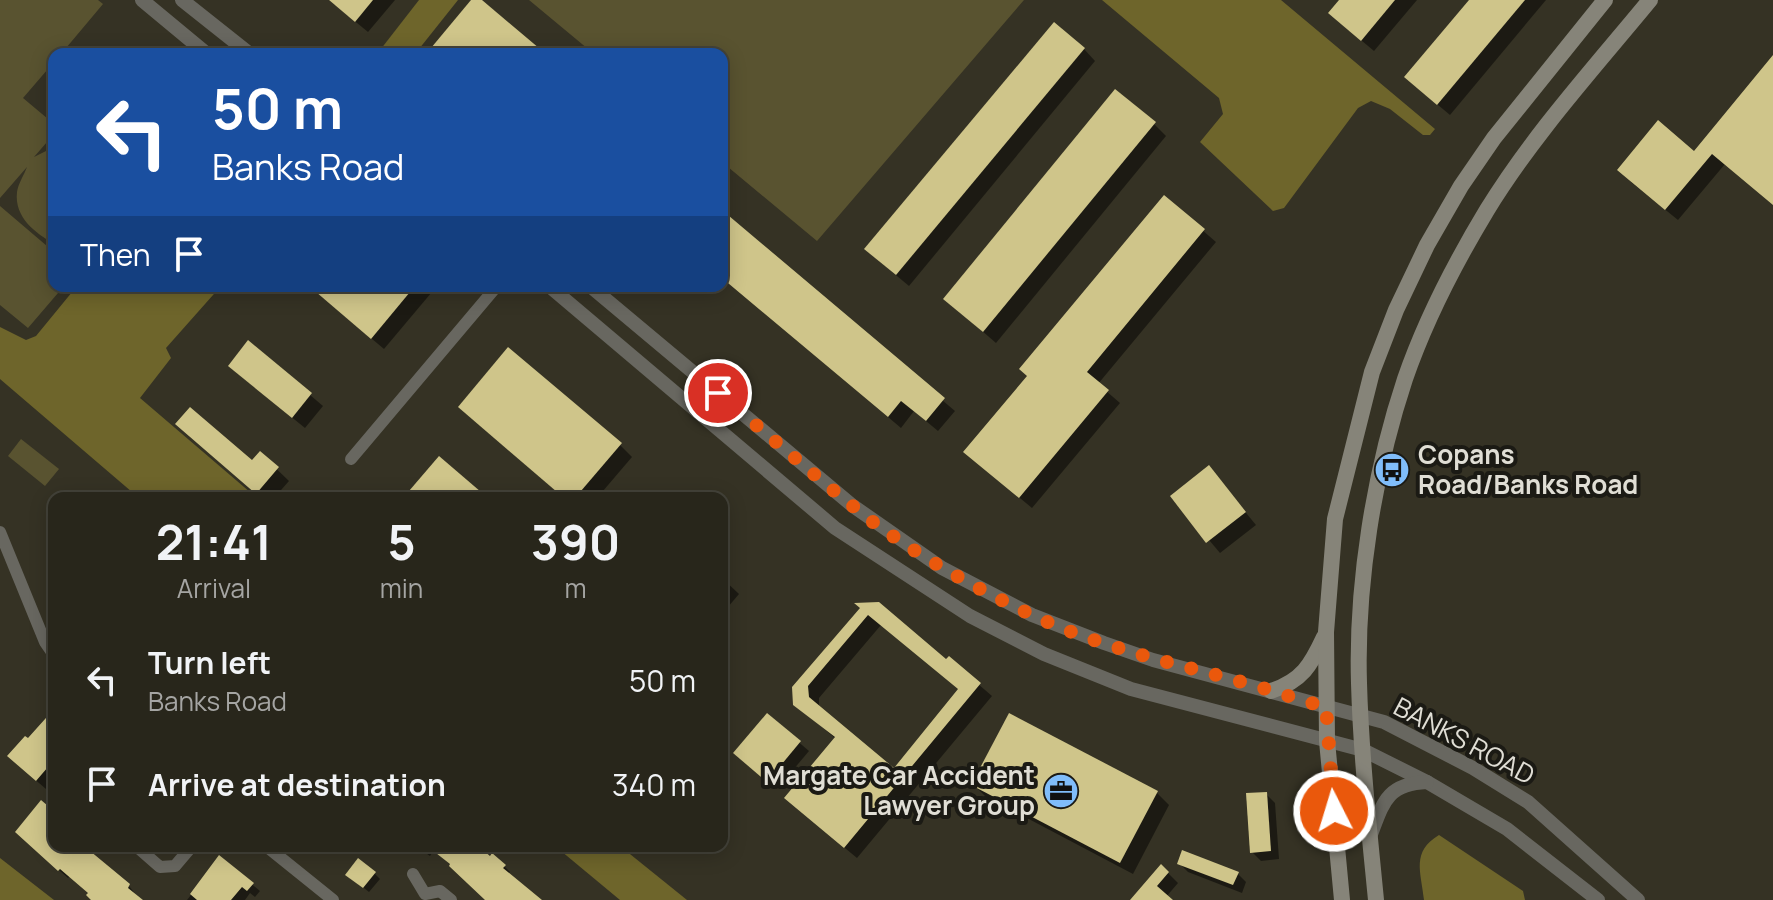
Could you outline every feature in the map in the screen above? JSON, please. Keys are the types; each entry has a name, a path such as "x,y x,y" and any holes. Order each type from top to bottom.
{"main road":[{"path":"1342,900 1327,741 1326,632 1335,519 1372,372 1396,310 1427,245 1461,186 1494,138 1605,0"},
{"path":"1376,900 1359,683 1361,613 1371,523 1384,457 1406,378 1458,260 1488,209 1525,153 1650,0"},
{"path":"1271,691 1303,675 1326,632"}],"street":[{"path":"142,0 200,48"},
{"path":"182,0 242,48"},
{"path":"351,459 492,292"},
{"name":"BANKS ROAD","path":"556,292 835,528 970,616 1044,654 1131,689 1363,750 1427,782 1507,829 1598,900"},
{"name":"BANKS ROAD","path":"597,292 864,514 942,568 1056,626 1153,660 1384,722 1528,802 1638,900"},
{"path":"0,532 48,646"},
{"path":"1370,837 1382,807 1393,790 1427,782"},
{"path":"143,852 160,867 175,866 187,852"},
{"path":"273,852 333,900"},
{"path":"413,874 421,897 440,891 451,900"}],"shaded area":[{"path":"0,0 98,0 103,4 66,48 48,48 48,69 23,98 48,119 48,141 34,157 48,150 48,240 28,224 19,210 17,192 27,167 0,198"},
{"path":"419,0 458,0 420,48 382,48"},
{"path":"529,0 1024,0 817,241 728,167 728,48 587,48"},
{"path":"1102,0 1281,0 1435,129 1430,135 1423,135 1390,109 1371,101 1358,108 1284,208 1273,211 1200,142 1223,114 1219,98"},
{"path":"0,206 48,247 48,292 59,292 28,328 0,305"},
{"path":"72,292 216,292 166,348 171,358 140,398 250,492 132,492 0,379 0,327 26,340 36,336"},
{"path":"21,439 59,469 45,486 8,456"},
{"path":"1439,835 1523,891 1525,900 1424,900 1421,855 1430,841"},
{"path":"562,852 627,852 687,900 620,900"},
{"path":"0,858 54,900 0,900"}],"building":[{"path":"329,0 373,0 355,22"},
{"path":"471,0 482,0 539,48 431,48"},
{"path":"1339,0 1395,0 1361,41 1328,13"},
{"path":"1469,0 1525,0 1437,105 1404,77"},
{"path":"1054,22 1085,48 896,275 864,249"},
{"path":"1773,55 1773,205 1712,154 1665,210 1617,170 1658,120 1694,151"},
{"path":"1115,89 1156,122 983,332 943,299"},
{"path":"1164,195 1205,229 1087,372 1109,390 1019,498 963,452 1027,376 1019,369"},
{"path":"728,215 945,398 926,421 901,401 888,417 728,283"},
{"path":"316,292 410,292 371,339"},
{"path":"248,340 312,393 292,418 228,366"},
{"path":"508,347 622,443 580,492 557,492 458,407"},
{"path":"190,407 252,460 260,451 279,467 258,492 254,492 175,424"},
{"path":"439,456 481,492 410,492"},
{"path":"1209,465 1246,512 1206,543 1170,496"},
{"path":"879,602 946,659 949,656 981,683 844,848 784,798 835,737 793,705 792,687 860,608 854,603","holes":["868,615 958,689 894,768 809,697 808,686"]},
{"path":"767,713 801,741 767,782 733,753"},
{"path":"1009,713 1158,791 1120,863 971,785"},
{"path":"48,716 48,767 36,781 7,756 25,736 28,738"},
{"path":"1267,792 1271,851 1250,853 1246,793"},
{"path":"41,800 48,806 48,852 91,852 130,884 128,888 143,900 91,900 86,895 88,893 15,832"},
{"path":"1182,850 1239,872 1233,885 1177,864"},
{"path":"435,852 485,852 490,856 492,853 506,865 503,868 542,900 485,900"},
{"path":"219,855 254,883 247,891 242,887 231,900 197,900 190,894"},
{"path":"358,858 376,872 363,888 345,875"},
{"path":"1161,864 1169,872 1157,886 1173,900 1130,900"}],"place":[{"name":"Copans Road/Banks Road","path":"1392,470"},
{"name":"Margate Car Accident Lawyer Group","path":"1061,791"}],"route":[{"path":"718,393 875,523 942,568 987,593 1056,626 1153,660 1326,707 1334,811"}]}
